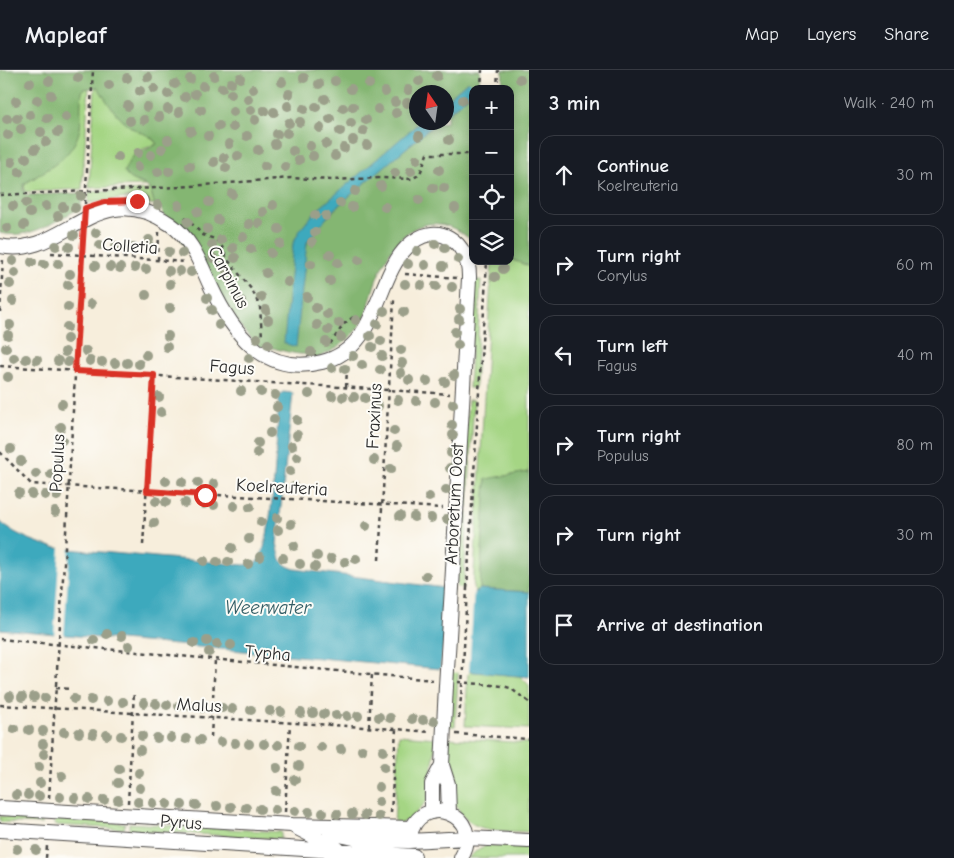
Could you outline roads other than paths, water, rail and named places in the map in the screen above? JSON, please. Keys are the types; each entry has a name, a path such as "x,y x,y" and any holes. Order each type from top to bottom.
{"street":[{"name":"Carpinus","path":"1,251 47,239 85,213 117,209 146,212 159,218 181,233 202,263 216,297 249,344 261,355 272,360 295,365 332,358 352,344 370,320 391,274 406,248 415,240 426,236 445,236 452,239 460,245 469,271"},
{"name":"Arboretum Oost","path":"449,813 448,784 442,765 469,271"},
{"name":"Arboretum Oost","path":"432,812 432,784 442,765"},
{"name":"Pyrus","path":"0,808 288,821 391,828 411,835"},
{"path":"415,857 411,835 422,816 432,812 449,813 460,820 468,838 467,848 462,858"},
{"path":"288,821 363,840 411,835 529,841"},
{"name":"Pyrus","path":"288,821 337,849 358,854"},
{"name":"Pyrus","path":"0,830 415,857"}],"water":[{"path":"468,81 472,85 469,85 469,95 454,108 454,93"},
{"path":"411,130 428,130 333,210 307,242 296,347 284,343 293,243 300,230 315,212"},
{"name":"Weerwater","path":"283,392 293,393 277,544 283,562 295,569 477,592 480,589 529,592 529,677 0,629 0,521 18,534 57,548 245,565 257,562 263,551 271,510 279,395"}]}
